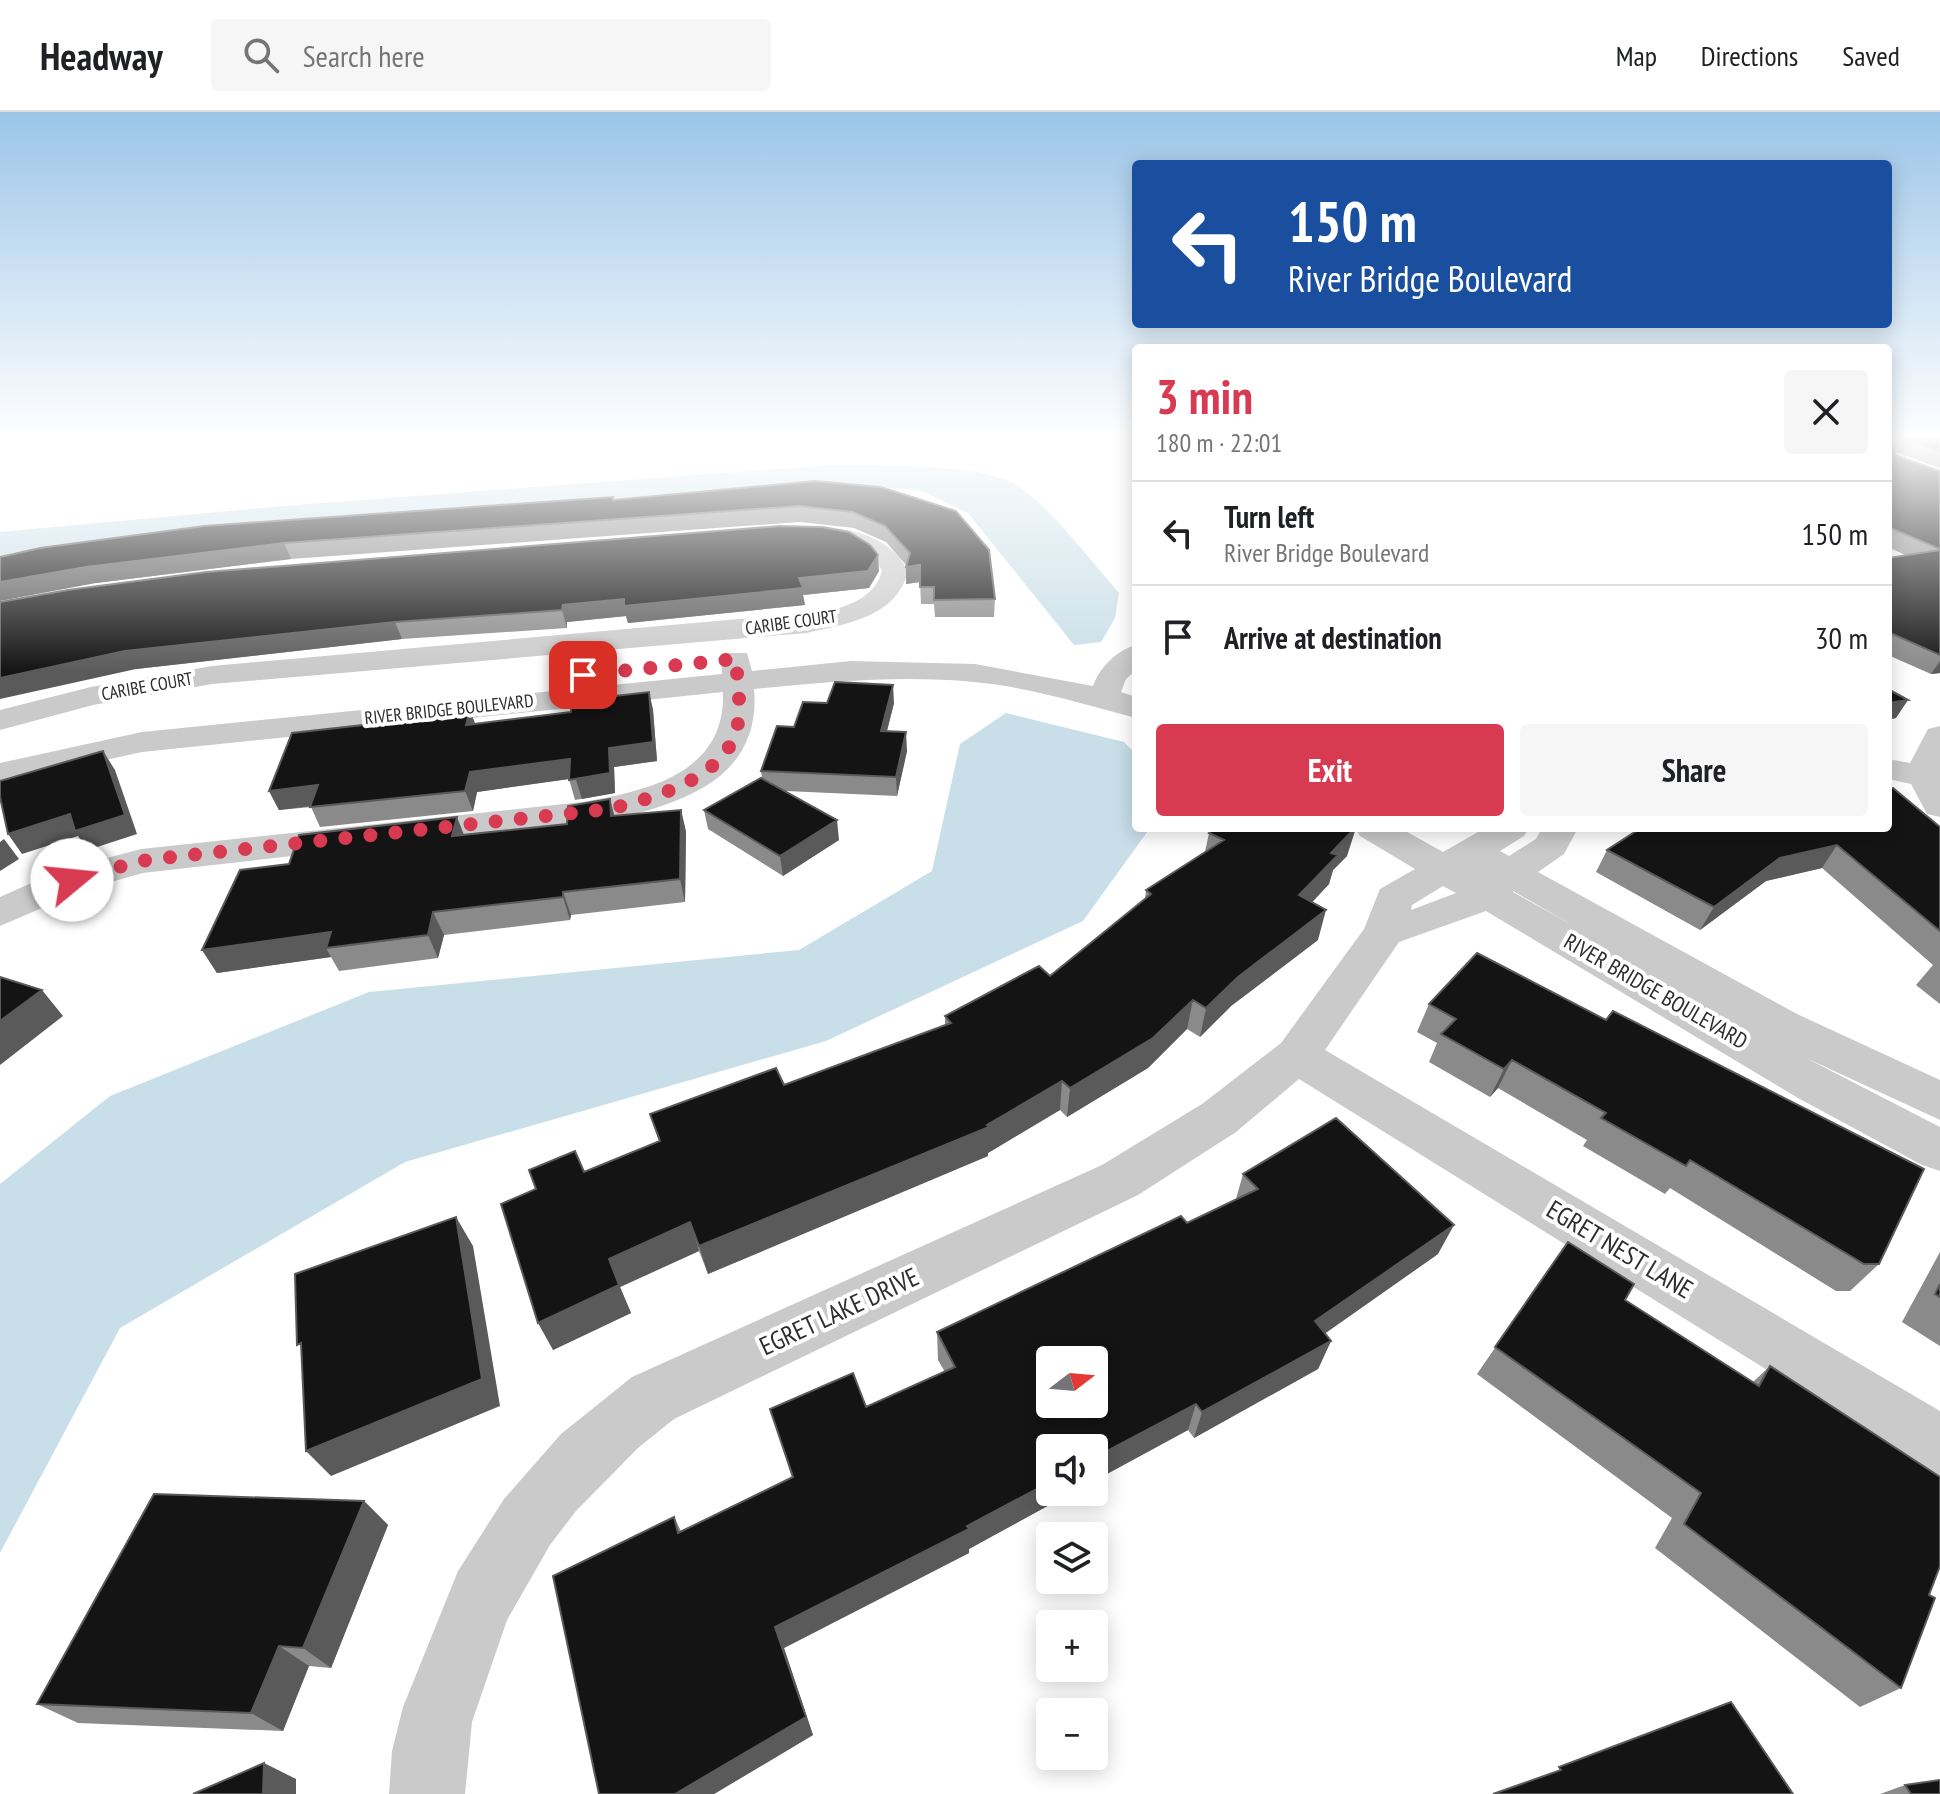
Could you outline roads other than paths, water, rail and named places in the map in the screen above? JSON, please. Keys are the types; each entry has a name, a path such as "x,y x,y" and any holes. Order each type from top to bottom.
{"street":[{"name":"CARIBE COURT","path":"0,720 91,696 212,675 806,624 856,611 890,588 894,579 892,563 877,549 836,535 791,532"},
{"path":"0,913 72,880 141,861 582,813 638,802 686,782 720,756 737,729 737,669"},
{"name":"RIVER BRIDGE BOULEVARD","path":"0,773 142,742 737,669"},
{"name":"RIVER BRIDGE BOULEVARD","path":"0,750 98,726 154,718 737,669 916,669 1021,679 1125,694"},
{"path":"1125,694 1132,669"},
{"path":"1933,791 1925,761 1940,736"},
{"path":"1892,771 1933,791"},
{"name":"RIVER BRIDGE BOULEVARD","path":"1384,832 1457,859 1499,883 1815,1085 1940,1151"},
{"name":"RIVER BRIDGE BOULEVARD","path":"1433,832 1457,859"},
{"name":"EGRET LAKE DRIVE","path":"427,1794 426,1778 440,1704 462,1636 492,1574 527,1519 566,1472 608,1431 653,1398 1120,1180 1219,1118 1297,1055 1384,932 1394,898 1504,832"},
{"path":"1384,932 1456,910 1551,846 1558,832"},
{"name":"RIVER BRIDGE BOULEVARD","path":"1499,883 1781,1026 1940,1101"},
{"name":"EGRET NEST LANE","path":"1297,1055 1867,1398 1940,1447"}],"water":[{"path":"180,515 538,515 0,565 0,532"},
{"path":"970,515 1051,515 1119,593 1115,618 1101,642 1074,645"},
{"path":"1006,713 1124,742 1132,750 1132,832 1147,832 1083,921 826,1041 405,1162 120,1328 0,1553 0,1184 110,1096 369,992 799,950 932,871 960,744"}]}
